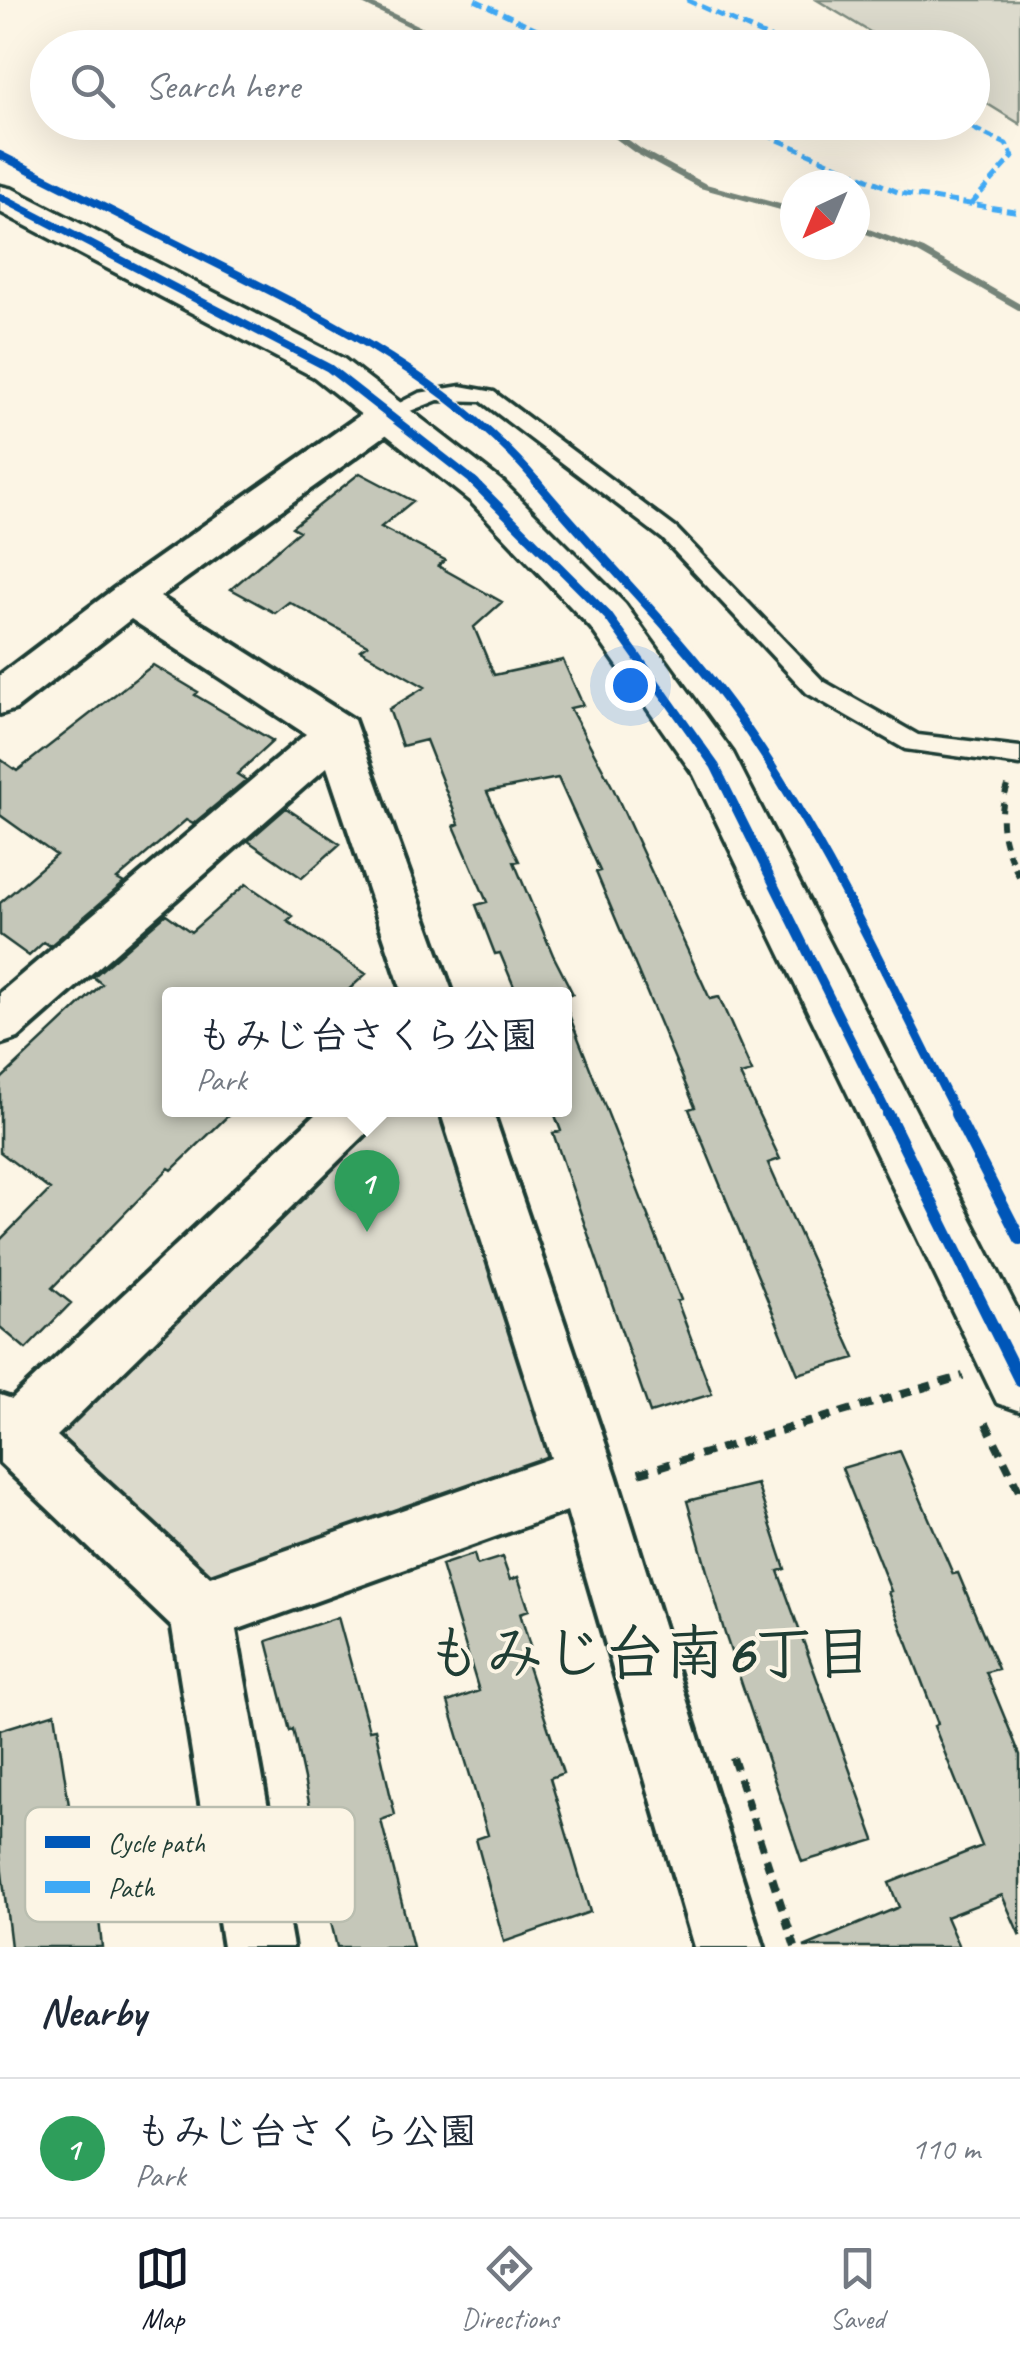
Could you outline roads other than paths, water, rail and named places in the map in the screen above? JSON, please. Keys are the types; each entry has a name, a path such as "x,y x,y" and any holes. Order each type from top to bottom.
{"street":[{"path":"0,197 330,368 487,492 608,616 715,766 1020,1380"},
{"path":"0,698 130,598 390,413"},
{"path":"130,598 338,732 426,987"},
{"path":"0,1023 338,732"},
{"path":"234,1807 201,1611 7,1429 347,1117"},
{"path":"469,1117 612,1474 729,1947"},
{"path":"201,1611 612,1474"},
{"path":"254,1922 258,1947"}],"lane":[{"path":"390,413 439,392 465,390 488,396 670,534 815,687 914,744 1017,765"}],"waterway":[{"path":"358,0 422,30"},
{"path":"622,140 703,186 780,207"},
{"path":"870,232 921,251 1020,308"}],"place":[{"name":"もみじ台さくら公園","path":"367,1232"}],"district":[{"name":"もみじ台南6丁目","path":"649,1652"}]}
